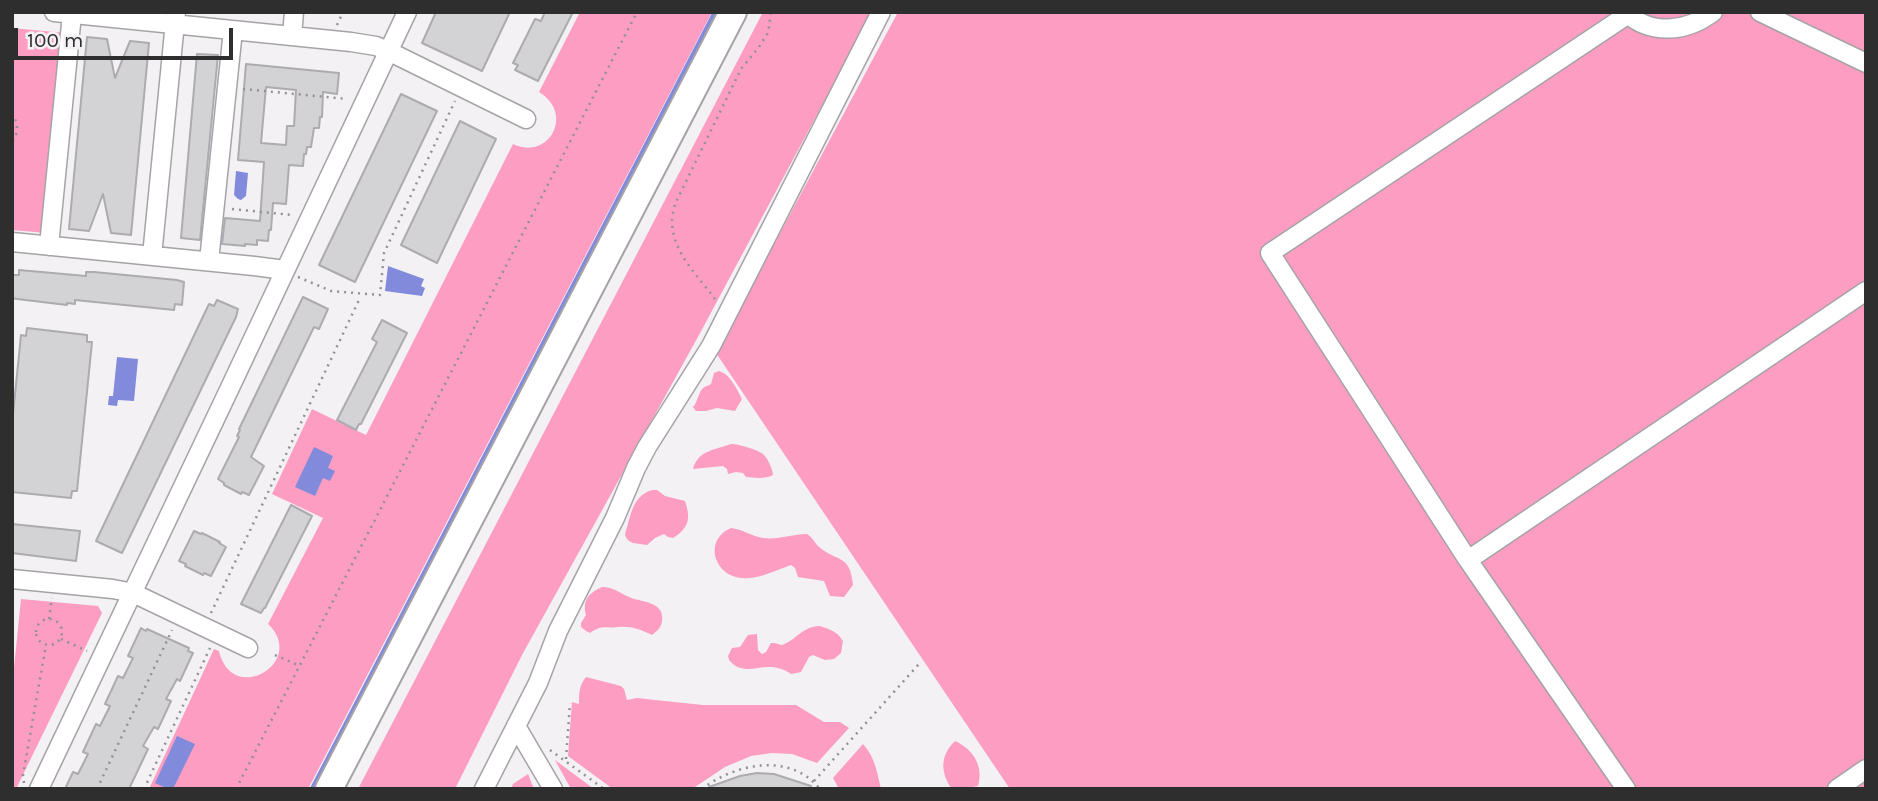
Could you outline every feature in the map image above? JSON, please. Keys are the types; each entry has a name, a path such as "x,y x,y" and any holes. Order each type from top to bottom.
{"highway":[{"path":"329,789 733,12"}],"street":[{"path":"31,786 133,593 292,274 407,12"},
{"path":"484,789 538,683 558,631 615,518 636,468 711,346 881,12"},
{"path":"1626,789 1468,560 1270,253 1626,14 1647,26 1670,30 1692,25 1713,12"},
{"path":"1760,12 1866,63"},
{"path":"50,246 63,13 175,18 363,44 388,51 526,119"},
{"path":"292,36 294,13"},
{"path":"152,256 175,18"},
{"path":"209,261 236,25"},
{"path":"12,243 209,261 292,274"},
{"path":"1468,560 1866,291"},
{"path":"12,579 133,593 248,648"},
{"path":"516,726 554,789"},
{"path":"1837,789 1866,769"}],"path":[{"path":"337,25 343,12"},
{"path":"236,789 637,12"},
{"path":"727,315 685,260 675,242 672,220 675,204 687,177 732,85 768,33 771,12"},
{"path":"227,88 347,99"},
{"path":"292,274 331,291 380,295 384,253 456,99"},
{"path":"12,113 18,130 12,142"},
{"path":"214,208 292,215"},
{"path":"210,615 359,300"},
{"path":"49,619 52,598"},
{"path":"53,620 60,625 61,638 55,644 46,645 36,638 35,629 40,622 53,620"},
{"path":"97,789 173,627"},
{"path":"61,638 87,651"},
{"path":"31,786 23,775 46,645"},
{"path":"144,789 212,645"},
{"path":"275,655 300,666"},
{"path":"814,782 919,664"},
{"path":"566,761 570,704"},
{"path":"544,746 604,789"},
{"path":"702,789 726,775 765,765 782,765 798,771 820,789"}],"shaded area":[{"path":"580,12 712,12 308,789 149,789 214,649 219,651 226,667 238,676 251,677 263,673 274,664 279,652 278,638 268,624 323,518 272,494 312,409 366,435 513,144 526,148 537,146 547,141 553,133 555,112 550,101 539,92"},
{"path":"763,12 872,12 699,335 522,655 455,789 358,789"},
{"path":"898,12 1866,12 1866,789 1010,789 716,353"},
{"path":"12,28 66,33 46,233 12,230"},
{"path":"719,371 730,379 742,399 735,411 717,408 696,411 693,407 701,390 711,384 714,373"},
{"path":"731,444 762,453 769,462 773,475 757,478 736,472 728,474 723,466 693,469 703,454"},
{"path":"652,490 685,501 688,513 685,527 673,538 664,534 647,545 630,542 625,534 633,508 640,497"},
{"path":"731,528 763,538 807,534 818,546 846,563 853,585 844,597 830,596 824,581 798,577 791,565 754,578 732,576 719,564 715,549 722,534"},
{"path":"602,587 658,607 662,615 660,627 652,635 627,627 601,628 590,633 586,631 581,627 581,623 586,615 586,601 593,592"},
{"path":"21,599 98,606 102,613 16,789 12,789 12,687"},
{"path":"820,626 833,631 841,638 841,653 834,659 825,660 813,655 809,657 801,672 791,674 773,667 743,669 729,660 732,648 740,647 748,635 757,634 758,650 762,654 771,643 782,645 808,629"},
{"path":"586,677 621,686 627,700 637,698 703,705 796,705 824,722 840,722 849,728 817,763 792,754 772,753 751,756 725,767 692,789 613,789 568,756 572,702 579,704 580,690"},
{"path":"955,741 976,759 978,786 952,789 948,783 944,758"},
{"path":"863,744 873,759 881,789 839,789 833,778"},
{"path":"555,760 594,789 571,789"},
{"path":"528,774 534,789 511,789 513,784"}],"water":[{"path":"236,171 248,173 246,196 241,200 234,195"},
{"path":"388,266 424,279 421,286 425,288 422,296 385,291"},
{"path":"117,357 138,359 134,401 118,400 117,406 108,405 109,396 113,396"},
{"path":"314,447 333,456 328,468 335,471 330,481 323,478 315,496 295,487"},
{"path":"177,736 195,744 173,789 168,789 155,783"}],"building":[{"path":"436,12 510,12 482,71 422,43"},
{"path":"545,12 573,12 538,81 515,70 518,65 513,63 535,19 541,21"},
{"path":"87,37 107,39 115,78 130,41 149,43 131,235 111,233 103,194 89,231 69,229"},
{"path":"197,54 218,55 200,240 181,238"},
{"path":"246,64 339,73 337,94 323,92 322,117 319,128 314,128 311,147 307,147 304,154 303,166 289,165 286,204 273,203 268,241 257,240 257,245 222,244 225,218 260,221 264,162 238,160","holes":["266,87 296,90 294,126 287,126 286,145 261,143"]},
{"path":"401,94 437,111 355,282 319,265"},
{"path":"460,121 496,139 437,263 401,245"},
{"path":"19,270 86,276 86,272 94,272 177,280 184,282 182,305 175,304 174,310 75,300 75,304 67,305 12,298 12,275 19,275"},
{"path":"303,297 328,309 319,329 314,327 251,457 264,466 249,495 242,492 241,494 218,479 239,437 239,429"},
{"path":"217,300 238,309 236,317 122,553 96,541 209,304 214,306"},
{"path":"382,320 407,333 356,430 337,420 377,342 372,339"},
{"path":"27,328 87,335 87,342 92,342 77,491 72,491 71,498 12,492 12,424 21,335 26,336"},
{"path":"291,505 312,516 261,613 241,604"},
{"path":"12,524 80,531 76,561 12,553"},
{"path":"194,531 226,547 211,576 204,573 203,575 179,561"},
{"path":"141,628 189,648 188,651 193,653 180,681 177,679 166,699 171,701 158,729 154,727 143,746 148,749 129,789 65,789 73,772 78,774 88,754 83,752 96,724 100,726 110,706 105,704 118,676 123,678 133,658 128,656"},
{"path":"774,774 811,786 811,789 709,789 740,776"}],"waterway":[{"path":"312,789 715,12"}]}
